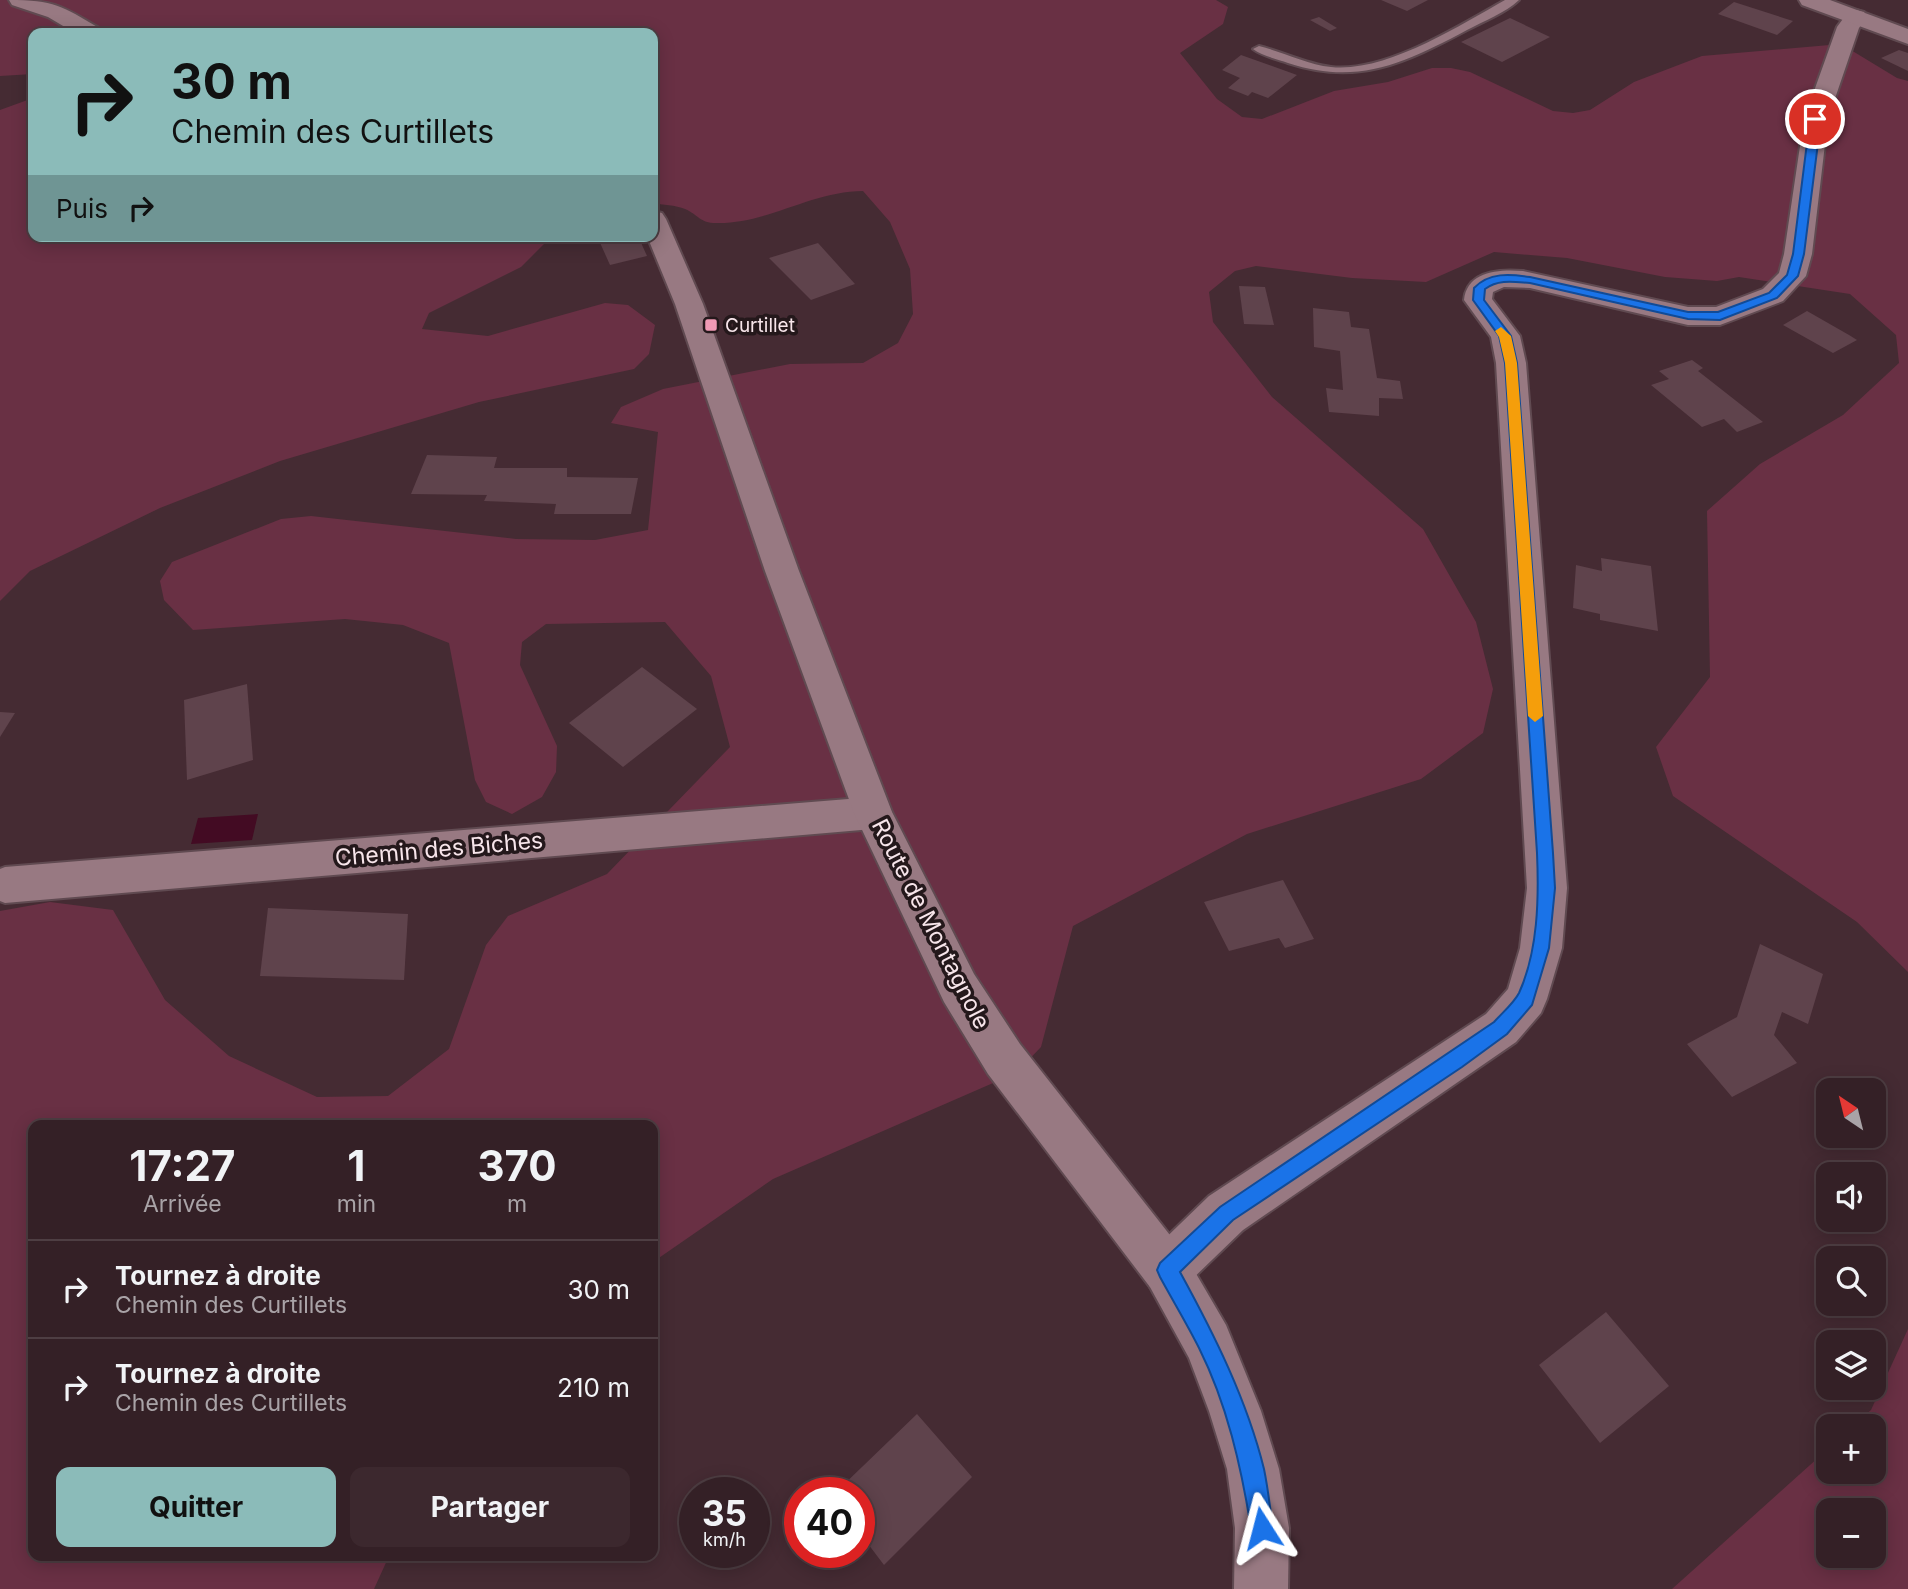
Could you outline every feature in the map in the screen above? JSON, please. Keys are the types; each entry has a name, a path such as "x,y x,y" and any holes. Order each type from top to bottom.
{"street":[{"path":"20,0 56,12 83,28"},
{"path":"1810,0 1908,37"},
{"path":"1167,1270 1226,1213 1455,1061 1501,1028 1526,999 1541,948 1547,888 1545,853 1511,363 1505,336 1479,300 1479,288 1488,282 1506,278 1530,280 1688,316 1720,316 1773,295 1792,276 1798,254 1815,119 1848,26 1856,17"},
{"name":"Route de Montagnole","path":"658,231 689,304 782,570 873,813 959,988 1004,1059 1167,1270 1208,1343 1235,1411 1253,1469 1262,1528 1261,1589"},
{"name":"Chemin des Biches","path":"5,885 873,813"}],"lane":[{"path":"1259,49 1320,68 1341,71 1365,68 1458,31 1513,0"}],"shaded area":[{"path":"0,0 1216,0 1228,7 1223,24 1180,53 1217,99 1242,117 1262,119 1334,91 1388,82 1432,68 1470,72 1553,111 1573,113 1590,110 1634,82 1702,56 1841,44 1897,78 1908,81 1908,972 1857,922 1673,796 1656,747 1710,677 1707,511 1760,464 1843,415 1899,363 1896,335 1850,294 1739,277 1717,281 1665,277 1567,258 1494,252 1426,282 1352,278 1256,266 1235,271 1209,292 1213,322 1272,397 1423,529 1476,622 1493,689 1483,733 1421,779 1247,834 1073,926 1041,1047 1016,1073 773,1179 658,1259 658,1120 28,1120 28,1561 387,1561 374,1589 0,1589 0,911 50,902 113,910 165,1000 229,1056 317,1097 388,1096 449,1049 486,945 508,916 607,874 730,747 711,676 665,622 546,624 522,642 520,665 557,746 556,772 542,797 512,814 486,802 475,780 449,643 403,625 345,619 193,630 164,600 160,581 172,562 281,519 311,516 516,539 595,540 648,530 658,432 611,423 621,407 663,389 790,364 863,363 898,343 913,314 910,269 890,222 863,191 826,196 737,222 704,221 690,211 658,204 658,28 28,28 28,74 0,76"},
{"path":"28,100 28,242 546,242 521,267 429,313 422,329 488,336 605,303 628,305 655,325 649,354 634,369 479,402 280,461 160,508 30,571 0,601 0,110"},
{"path":"258,814 252,840 191,844 198,818"},
{"path":"1908,1329 1908,1589 1672,1589 1816,1460 1816,1484 1886,1484 1886,1414 1866,1414 1876,1400 1886,1400 1886,1377"}],"building":[{"path":"1381,0 1428,0 1407,11"},
{"path":"1734,2 1793,21 1777,35 1718,14"},
{"path":"1319,17 1337,28 1330,31 1310,20"},
{"path":"1510,18 1550,37 1502,62 1461,42"},
{"path":"1899,50 1908,53 1908,71 1881,58"},
{"path":"1241,55 1297,75 1268,98 1252,92 1248,96 1228,88 1240,78 1222,70"},
{"path":"600,242 641,242 647,256 610,265"},
{"path":"818,243 855,284 811,300 769,258"},
{"path":"1239,286 1265,287 1274,325 1244,324"},
{"path":"1313,308 1349,312 1351,327 1369,329 1377,378 1400,381 1403,399 1379,398 1379,416 1329,412 1326,388 1343,390 1340,351 1314,347"},
{"path":"1807,311 1857,340 1833,353 1783,325"},
{"path":"1692,360 1703,368 1698,371 1763,422 1737,432 1724,419 1702,427 1651,385 1669,379 1659,371"},
{"path":"427,455 497,457 494,468 567,468 567,477 638,478 631,514 554,514 556,504 484,501 487,495 411,494"},
{"path":"1601,558 1651,566 1658,631 1600,620 1600,614 1573,608 1576,565 1602,571"},
{"path":"642,667 697,709 623,767 569,723"},
{"path":"247,684 253,760 187,780 184,700"},
{"path":"0,712 15,713 0,737"},
{"path":"1283,880 1314,939 1285,948 1279,938 1229,951 1204,902"},
{"path":"268,908 408,914 404,980 260,976"},
{"path":"1760,944 1823,974 1808,1024 1782,1012 1774,1035 1797,1063 1732,1097 1687,1044 1737,1017"},
{"path":"1606,1312 1669,1386 1600,1443 1539,1365"},
{"path":"917,1414 972,1477 884,1565 875,1553 875,1477 852,1477"}],"slow traffic":[{"path":"1501,331 1505,336 1511,363 1535,716"}],"place":[{"name":"Curtillet","path":"711,325"}],"route":[{"path":"1262,1528 1253,1469 1235,1411 1208,1343 1167,1270 1226,1213 1501,1028 1526,999 1541,948 1547,888 1511,363 1505,336 1485,313 1479,300 1479,288 1488,282 1506,278 1530,280 1688,316 1720,316 1773,295 1792,276 1798,254 1815,119"}]}
